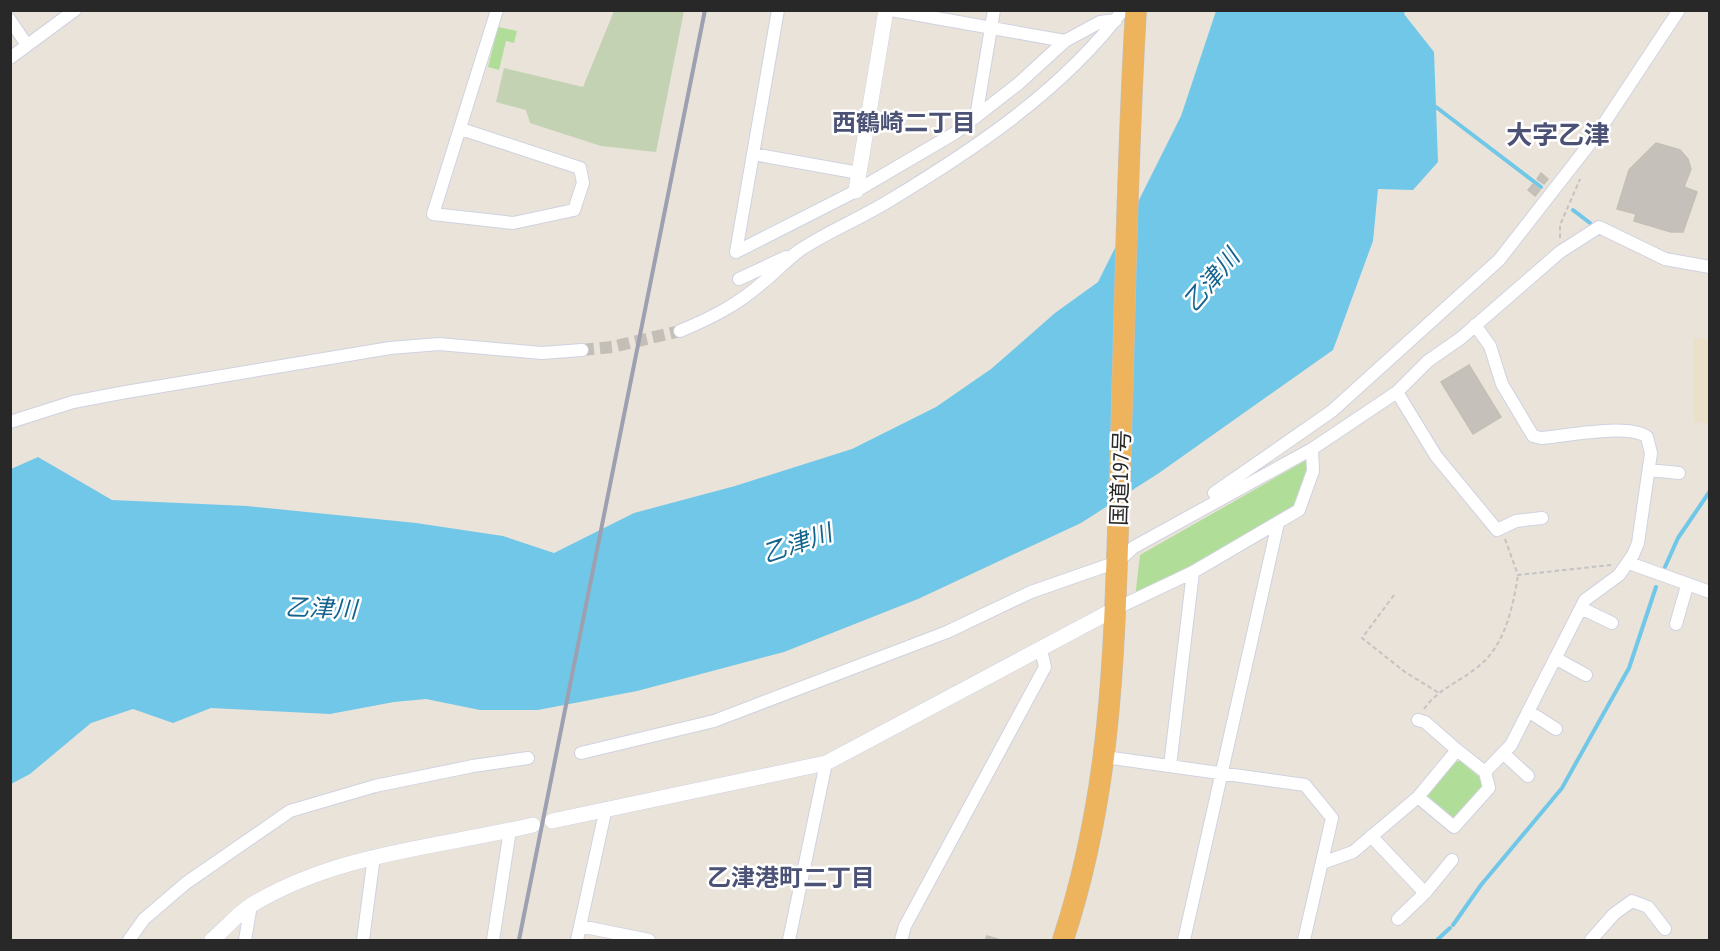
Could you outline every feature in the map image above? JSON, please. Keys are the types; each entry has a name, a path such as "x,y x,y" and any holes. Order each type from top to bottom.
{"highway":[{"name":"国道197号","path":"1063,940 1087,859 1106,758 1118,536 1127,14"}],"street":[{"path":"10,58 75,10"},
{"path":"461,129 580,168 583,183 574,210 513,224 433,214 497,10"},
{"path":"778,10 736,252 856,191 955,133 1065,41 1100,22 1127,14"},
{"path":"856,191 886,10"},
{"path":"891,10 1065,41"},
{"path":"976,117 994,10"},
{"path":"1187,517 1207,497 1332,411 1499,260 1595,138 1679,10"},
{"path":"739,279 800,250 887,202 966,153 1067,70 1127,14"},
{"path":"10,20 27,45"},
{"path":"753,154 859,173"},
{"path":"581,753 714,721 947,632 1031,592 1117,562 1134,547 1312,449 1397,392 1428,361 1563,249 1599,227 1665,259 1708,263"},
{"path":"680,331 715,316 739,302 800,250"},
{"path":"1474,325 1490,346 1502,384 1533,436 1541,438 1623,431 1642,434 1652,447 1638,543 1629,563 1618,575 1589,595 1511,745 1485,772"},
{"path":"10,422 73,402 390,348 439,344 542,352 582,350"},
{"path":"1397,392 1436,456 1497,530 1516,521 1542,518"},
{"path":"552,820 826,763 1115,609 1193,572 1299,510 1313,471 1312,449"},
{"path":"1649,470 1679,474"},
{"path":"1184,940 1278,523"},
{"path":"1629,563 1687,586 1710,592"},
{"path":"1170,766 1193,572"},
{"path":"1676,624 1687,586"},
{"path":"1581,608 1612,623"},
{"path":"902,940 905,926 1045,667 1041,650"},
{"path":"1555,658 1586,675"},
{"path":"1528,711 1556,729"},
{"path":"1418,720 1425,722 1485,772 1489,788 1454,827 1418,797"},
{"path":"1322,863 1353,852 1418,797 1457,750"},
{"path":"1503,753 1528,777"},
{"path":"129,940 144,919 186,883 290,811 375,786 473,766 528,758"},
{"path":"1106,758 1305,784 1332,818 1304,940"},
{"path":"789,940 826,763"},
{"path":"577,940 606,808"},
{"path":"213,940 251,905 304,878 374,856 533,825"},
{"path":"493,940 510,830"},
{"path":"1371,836 1425,893"},
{"path":"363,940 374,856"},
{"path":"1398,919 1425,893 1452,860"},
{"path":"1591,940 1614,914 1632,901 1648,907 1665,928"},
{"path":"245,940 251,905"},
{"path":"580,926 649,940"}],"path":[{"path":"1563,249 1560,225 1582,174"},
{"path":"1418,720 1439,693 1486,659 1513,609 1518,575 1507,542 1497,530"},
{"path":"1518,575 1629,563"},
{"path":"1394,595 1362,638 1405,672 1439,693"}],"shaded area":[{"path":"1693,338 1709,338 1709,424 1694,422"}],"green space":[{"path":"614,11 684,11 656,152 601,146 530,123 526,110 496,102 504,68 583,87"},
{"path":"498,27 517,31 514,43 506,41 499,70 488,67"},
{"path":"1310,458 1297,508 1135,598 1140,555"},
{"path":"1460,761 1483,780 1484,786 1456,818 1450,818 1428,799 1428,793 1454,762"}],"water":[{"name":"乙津川","path":"1216,11 1405,11 1404,14 1434,52 1438,162 1413,190 1378,189 1373,241 1333,350 1159,473 1081,523 918,599 784,652 637,691 538,710 480,710 426,699 394,702 330,714 211,708 173,723 133,709 91,723 30,774 11,784 11,469 38,457 112,500 247,506 416,523 503,536 554,553 634,513 735,486 852,449 936,407 991,369 1055,313 1098,282 1181,116"}],"building":[{"path":"1656,143 1680,150 1688,159 1691,169 1684,187 1697,192 1683,232 1671,232 1634,221 1636,214 1617,209 1629,170"},
{"path":"1541,173 1548,179 1544,184 1537,179"},
{"path":"1533,184 1540,190 1535,196 1528,190"},
{"path":"1469,365 1501,417 1473,434 1441,382"},
{"path":"987,936 1001,940 985,940"}],"waterway":[{"path":"1431,108 1436,107 1541,187"},
{"path":"1573,210 1590,223"},
{"path":"1665,567 1678,538 1710,491"},
{"path":"1453,925 1481,885 1562,788 1629,668 1656,587"},
{"path":"1437,940 1450,928"}],"tunnel":[{"path":"582,350 612,347 680,331"}],"railway":[{"path":"519,940 705,10"}],"district":[{"name":"西鶴崎二丁目","path":"904,122"},
{"name":"大字乙津","path":"1558,134"},
{"name":"乙津港町二丁目","path":"791,877"}]}
